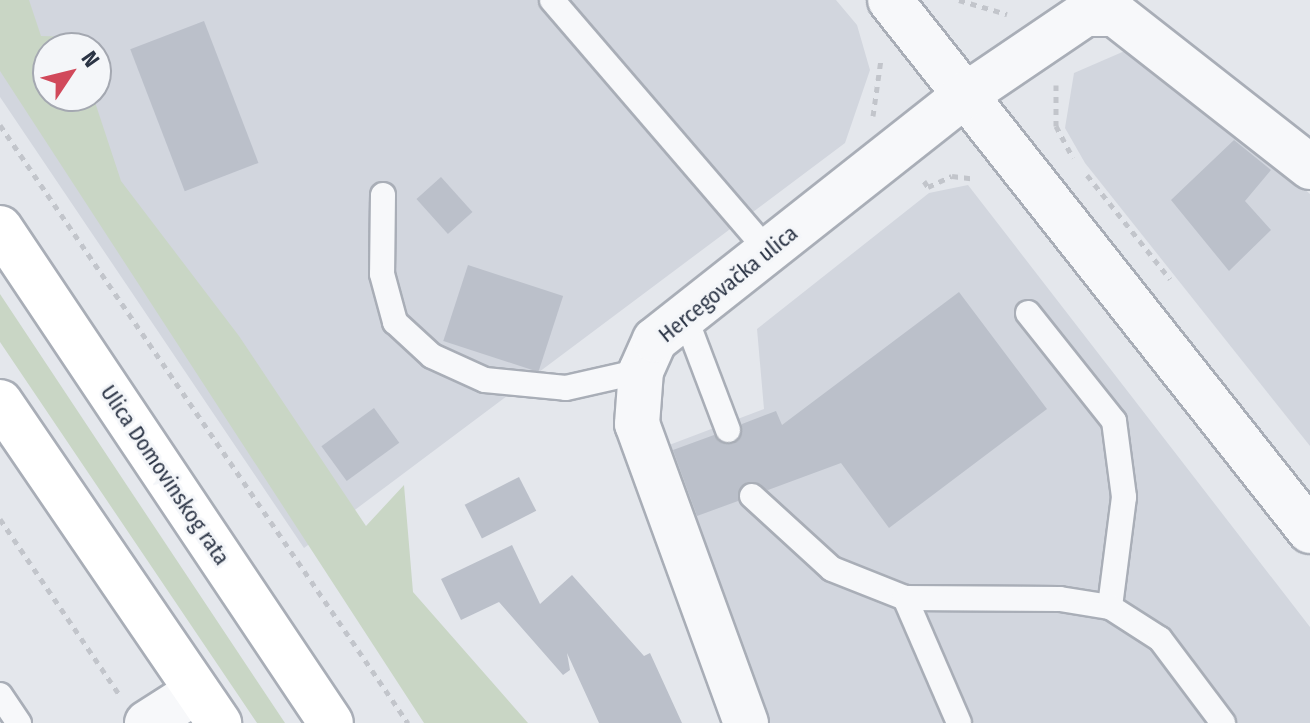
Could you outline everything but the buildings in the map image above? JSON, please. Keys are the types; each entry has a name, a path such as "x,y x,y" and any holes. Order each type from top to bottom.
{"main road":[{"name":"Ulica Domovinskog rata","path":"0,228 331,723"},
{"path":"0,402 208,707"}],"street":[{"path":"890,0 1310,531"},
{"name":"Hercegovačka ulica","path":"746,723 637,424 641,371 655,340 684,314 967,94 1085,14 1115,14 1310,167"},
{"path":"134,710 208,707"}],"lane":[{"path":"552,0 768,251"},
{"path":"383,195 382,274 395,322 432,356 485,380 566,388 641,371"},
{"path":"1028,313 1114,421 1124,497 1110,607"},
{"path":"684,314 728,430"},
{"path":"752,496 832,569 905,598 1060,599 1110,607 1160,639 1223,723"},
{"path":"905,598 959,723"},
{"path":"0,695 19,723"}],"path":[{"path":"959,0 1007,14"},
{"path":"875,45 881,59 871,113 877,120"},
{"path":"1053,81 1056,126 1077,166 1179,292"},
{"path":"0,125 408,723"},
{"path":"0,519 134,710"}],"shaded area":[{"path":"0,0 836,0 857,25 870,70 845,143 304,548 0,97"},
{"path":"1127,50 1216,113 1310,194 1310,446 1085,163 1065,128 1074,73"},
{"path":"968,185 1310,627 1310,723 757,723 656,450 764,409 757,329 929,193"}],"green space":[{"path":"0,0 29,0 40,32 32,32 32,112 98,112 121,181 239,336 366,526 404,485 413,592 528,723 424,723 0,71"},
{"path":"0,294 285,723 257,723 0,342"}]}
